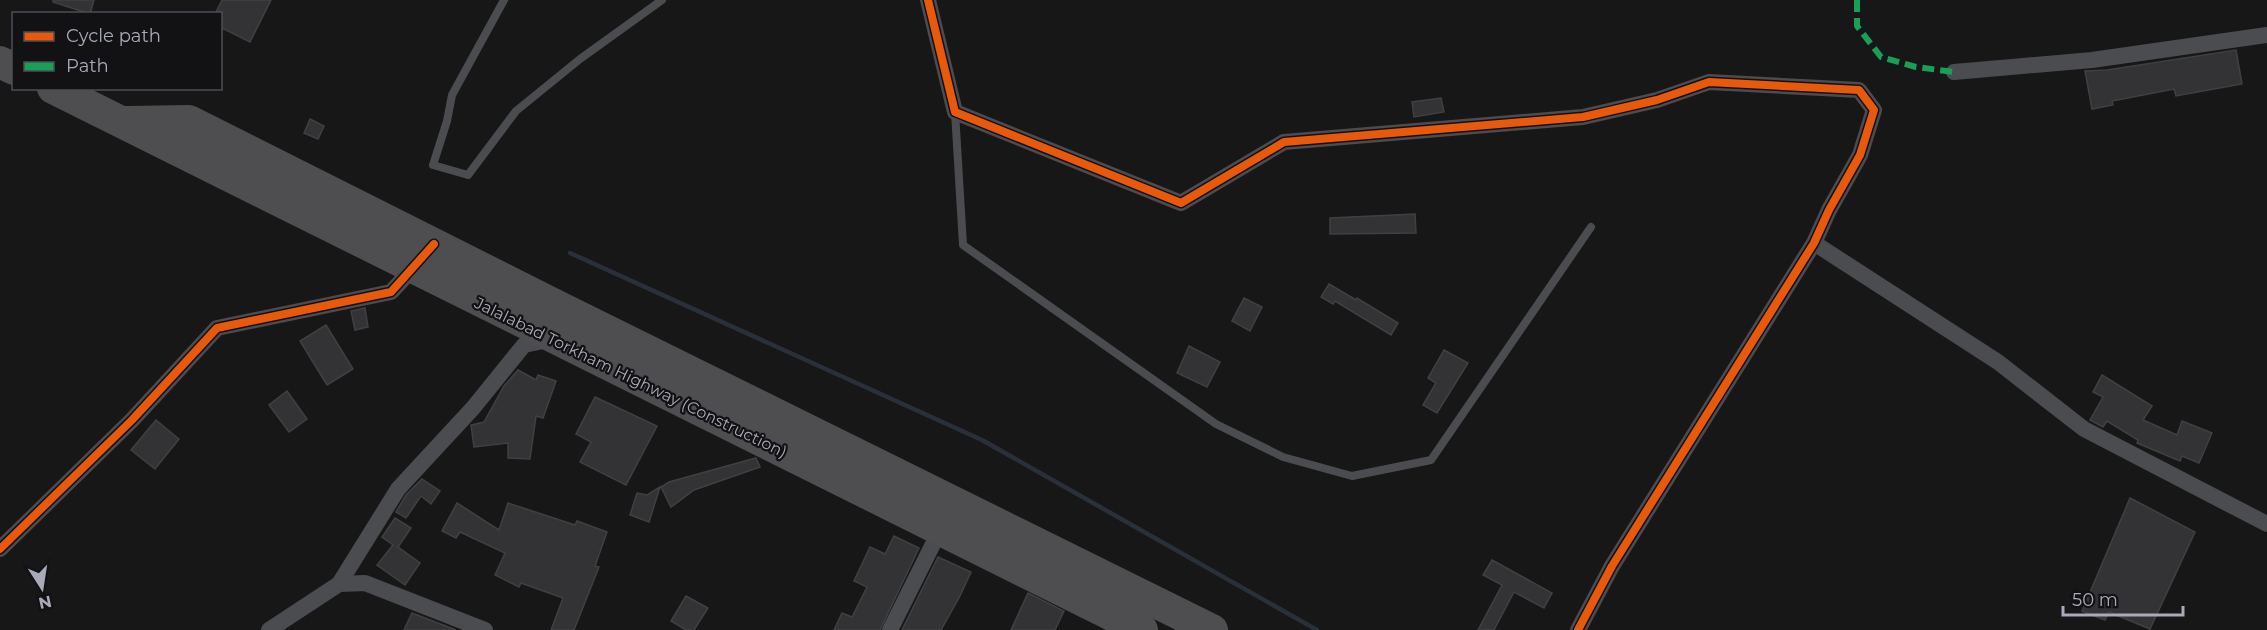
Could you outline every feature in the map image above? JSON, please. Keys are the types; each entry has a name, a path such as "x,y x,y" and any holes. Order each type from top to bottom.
{"highway":[{"name":"Jalalabad Torkham Highway (Construction)","path":"57,90 940,530 1108,622 1142,630"},
{"path":"120,122 189,121 474,265 1212,630"},
{"path":"637,346 674,398"}],"street":[{"path":"928,0 955,112 1181,203 1284,142 1583,117 1657,100 1709,82 1859,90 1874,110 1860,155 1829,210 1814,243 1612,566 1578,630"},
{"path":"1954,72 2092,60 2267,35"},
{"path":"1814,243 1998,362 2084,429 2267,524"},
{"path":"0,549 132,420 217,328 391,292 434,244"},
{"path":"269,630 339,584 399,489 473,408 524,345 554,339"},
{"path":"890,630 953,501"},
{"path":"339,584 364,583 484,630"},
{"path":"1108,622 1124,585"}],"lane":[{"path":"504,0 452,95 434,165 468,175 516,111 579,59 662,0"},
{"path":"955,112 963,244 1216,424 1283,456 1352,477 1431,460 1591,228"}],"building":[{"path":"53,0 94,0 91,12 53,2"},
{"path":"222,0 271,0 250,42 222,28 222,12 216,12"},
{"path":"2236,50 2242,84 2176,96 2174,89 2112,101 2113,105 2092,109 2085,71 2107,70"},
{"path":"1441,98 1444,112 1414,117 1412,102"},
{"path":"310,119 324,126 318,139 304,133"},
{"path":"1415,214 1416,233 1330,234 1330,218"},
{"path":"1329,284 1398,323 1391,335 1335,301 1333,304 1321,297"},
{"path":"1244,298 1262,307 1250,331 1232,321"},
{"path":"365,308 368,327 355,330 351,311"},
{"path":"326,325 353,369 327,385 300,341"},
{"path":"1189,346 1220,362 1207,387 1177,373"},
{"path":"1444,350 1468,363 1437,413 1423,405 1436,383 1428,378"},
{"path":"518,370 536,380 538,375 556,381 543,418 536,416 530,459 508,458 508,443 474,447 471,425 484,422 504,386"},
{"path":"2102,375 2152,406 2143,420 2177,435 2182,421 2212,433 2199,463 2182,456 2180,461 2137,443 2138,440 2107,421 2103,427 2090,420 2103,397 2093,392"},
{"path":"287,391 307,419 289,432 269,405"},
{"path":"595,397 657,426 626,485 580,462 591,442 576,434"},
{"path":"156,420 179,439 155,469 131,450"},
{"path":"756,458 760,467 694,490 671,507 661,487 669,482"},
{"path":"422,479 440,491 431,504 421,496 406,518 396,512 406,495"},
{"path":"660,487 649,522 630,515 637,493 647,495"},
{"path":"2130,498 2195,532 2150,629 2109,612 2105,620 2082,611"},
{"path":"457,503 499,530 508,503 575,525 577,521 607,532 595,566 599,567 574,630 551,630 563,598 521,583 519,587 495,575 505,553 460,532 456,538 442,531"},
{"path":"395,518 411,528 398,547 420,563 405,585 377,565 393,545 382,537"},
{"path":"894,536 919,548 880,630 834,630 842,613 852,617 867,587 854,581 870,547 885,554"},
{"path":"938,557 971,572 960,596 941,630 902,630"},
{"path":"1492,560 1552,593 1544,608 1514,592 1494,630 1478,630 1502,585 1483,575"},
{"path":"1028,593 1064,611 1055,630 1011,630"},
{"path":"686,596 708,608 694,630 686,630 671,621"},
{"path":"412,613 456,630 404,630"}],"waterway":[{"path":"570,253 982,440 1317,630"}],"marked path":[{"path":"1857,0 1857,26 1881,57 1916,67 1954,72"}],"cycle path":[{"path":"928,0 955,112 1181,203 1284,142 1583,117 1657,100 1709,82 1859,90 1874,110 1860,155 1829,210 1814,243 1612,566 1578,630"},
{"path":"0,549 132,420 217,328 391,292 434,244"}]}
